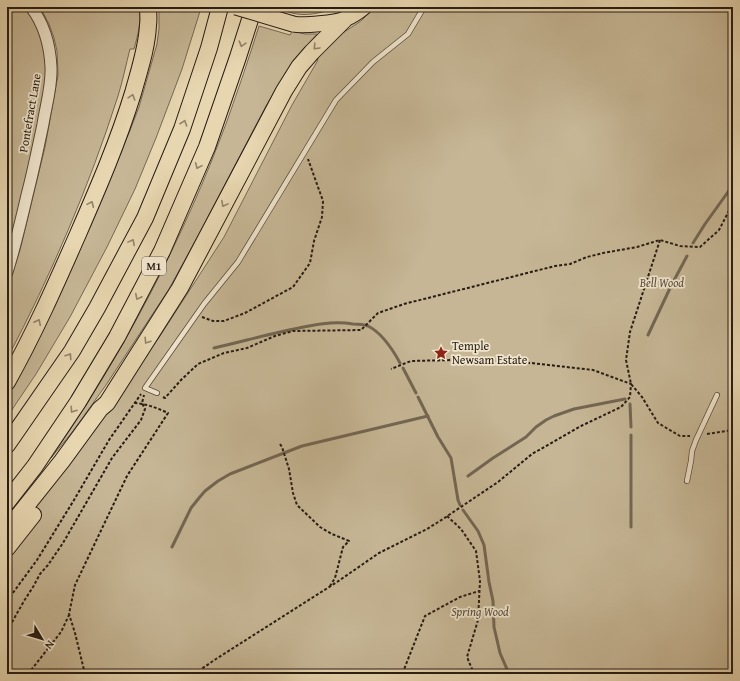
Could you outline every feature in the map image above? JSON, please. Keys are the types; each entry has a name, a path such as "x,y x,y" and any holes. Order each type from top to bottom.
{"highway":[{"path":"7,382 46,306 97,191 120,134 141,67 146,43 148,7"},
{"name":"M1","path":"7,445 72,351 97,308 145,218 182,129 209,48 220,7"},
{"path":"236,7 297,25 309,25 344,20 354,15 364,7"},
{"name":"M1","path":"7,502 35,466 78,402 117,337 162,251 207,147 254,7"},
{"path":"7,530 62,461 100,409 107,403 180,288 284,91 299,67 344,20"},
{"path":"7,548 104,418 107,403"}],"street":[{"name":"Pontefract Lane","path":"7,272 15,248 39,144 51,81 51,66 46,39 42,25 31,7"}],"lane":[{"path":"156,393 145,388 204,304 238,262 336,100 373,62 408,34 424,7"},
{"path":"687,481 692,451 717,395"}],"path":[{"path":"196,315 212,321 224,321 245,313 293,287 310,263 314,241 322,217 323,201 305,150"},
{"path":"156,393 165,398 198,364 224,353 247,348 275,336 293,331 361,330 378,313 404,304 554,266 570,264 603,253 660,240 680,246 700,247 719,230 732,205 733,200"},
{"path":"194,674 379,553 427,529 447,516 498,482 532,454 580,426 621,407 630,397 631,384 626,360 630,332 660,240"},
{"path":"391,369 411,362 453,360 531,363 593,370 631,384 642,397 658,423 680,436 698,436 733,430"},
{"path":"7,601 37,560 109,440 145,388"},
{"path":"7,631 40,574 63,543 112,458 141,420 145,409 142,403 145,388"},
{"path":"28,674 61,632 69,614 75,585 126,476 168,413 155,407 135,402"},
{"path":"280,444 289,469 293,493 297,505 320,527 349,541 343,547 335,578 329,587"},
{"path":"447,516 461,529 476,551 480,581 478,620 467,657 474,674"},
{"path":"397,674 403,672 425,616 460,597 479,591"},
{"path":"69,614 76,633 85,674"}],"green space":[{"path":"7,7 25,7 33,17 45,44 48,78 35,141 7,259"},
{"path":"40,7 140,7 140,23 134,49 130,49 118,96 107,130 82,197 54,263 7,359 7,291 20,250 45,147 58,75 57,51 54,38 49,24"},
{"path":"159,7 201,8 182,69 135,189 107,247 70,317 36,374 7,417 7,392 24,364 129,133 139,107 157,44"},
{"path":"275,7 337,7 317,13 297,14"},
{"name":"Temple Newsam Estate","path":"375,7 733,7 733,674 7,674 7,542 136,370 160,336 224,237 292,105 318,60 315,57 335,38 361,21"},
{"path":"259,26 290,35 292,31 305,34 317,34 293,61 266,106 169,289 106,385 73,431 51,458 103,378 127,337 171,253 210,165 227,121"}],"waterway":[{"path":"693,243 733,185"},
{"path":"648,335 687,256"},
{"path":"214,348 316,325 335,323 360,324 368,326 378,333 390,347 400,363"},
{"path":"403,368 416,393"},
{"path":"418,397 438,437 451,458 460,505"},
{"path":"468,476 526,437 546,420 554,416 574,409 625,399"},
{"path":"630,404 631,427"},
{"path":"172,547 191,508 205,491 230,474 302,446 428,416"},
{"path":"631,435 631,527"},
{"path":"463,510 478,531 484,545 493,601 494,627 500,653 509,674"}],"place":[{"name":"Temple Newsam Estate","path":"441,353"}],"park label":[{"name":"Bell Wood","path":"662,283"},
{"name":"Spring Wood","path":"480,612"}]}
